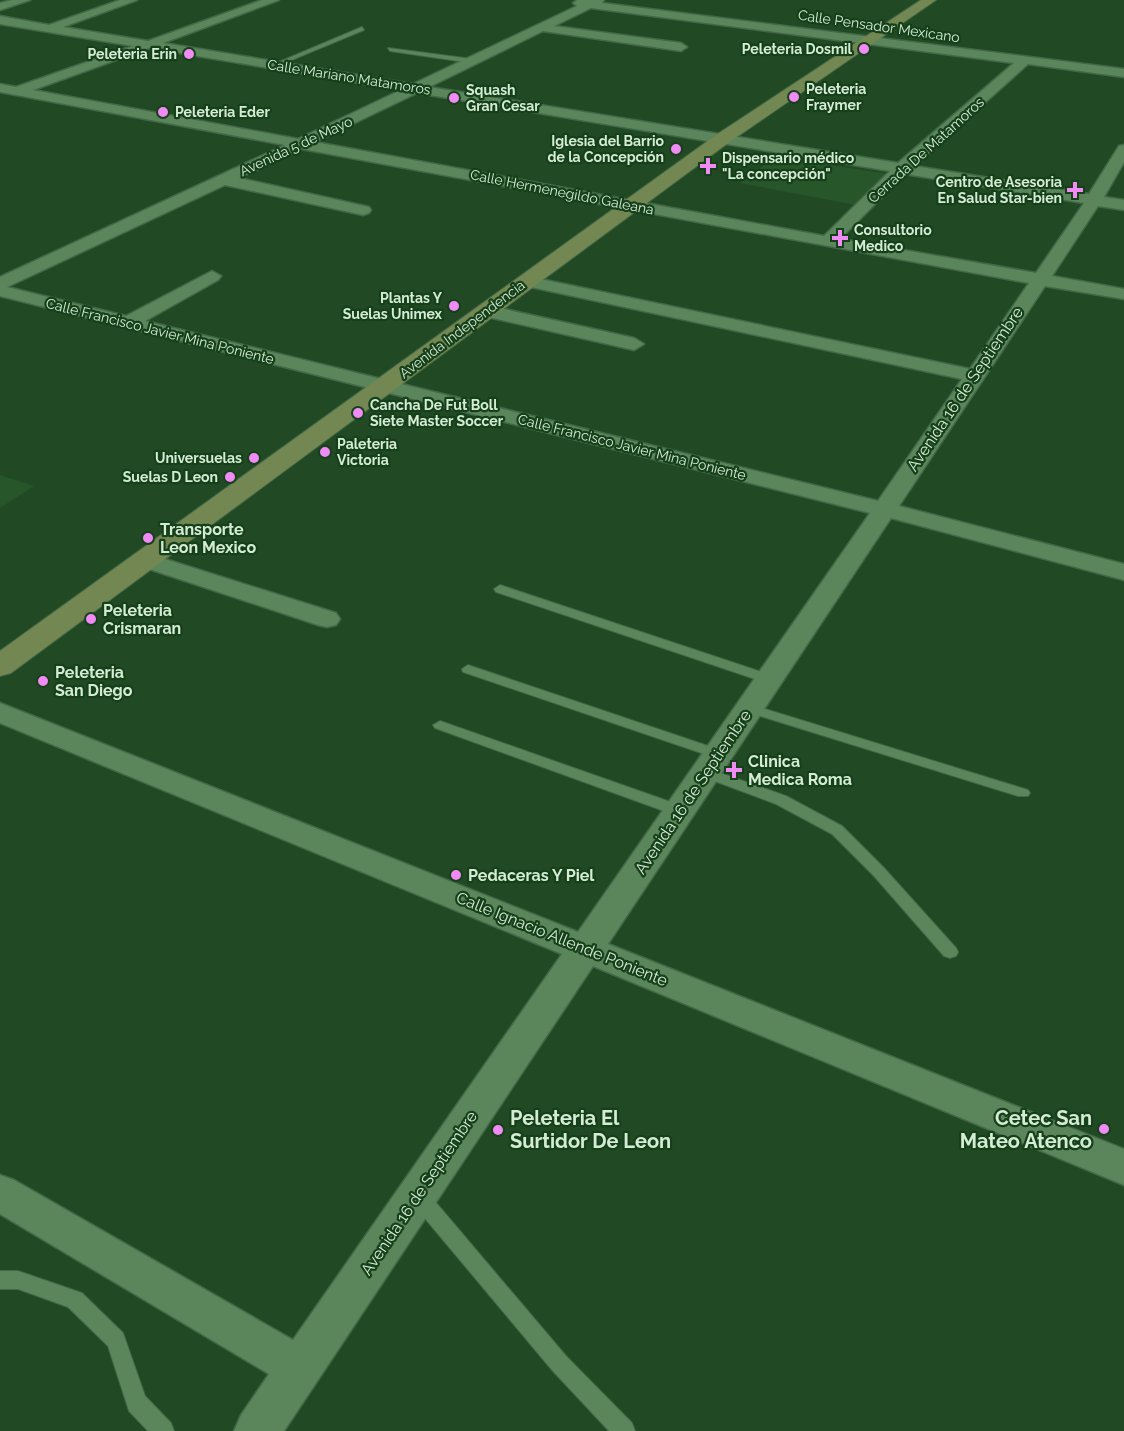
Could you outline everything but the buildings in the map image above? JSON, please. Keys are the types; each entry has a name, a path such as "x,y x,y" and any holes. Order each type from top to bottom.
{"main road":[{"name":"Avenida Independencia","path":"0,666 386,387 526,281 722,139 930,0"}],"street":[{"path":"0,2 6,0"},
{"path":"0,8 24,0"},
{"path":"21,23 93,0"},
{"path":"49,28 131,0"},
{"path":"0,98 273,0"},
{"path":"632,8 645,0"},
{"name":"Calle Pensador Mexicano","path":"569,1 594,2 1124,73"},
{"name":"Avenida 5 de Mayo","path":"0,284 302,143 594,2"},
{"name":"Calle Mariano Matamoros","path":"0,20 903,168 1099,189 1124,205"},
{"path":"539,27 681,47"},
{"name":"Cerrada De Matamoros","path":"828,242 903,168 1025,60"},
{"name":"Calle Hermenegildo Galeana","path":"0,88 828,242 1124,294"},
{"name":"Avenida 16 de Septiembre","path":"256,1431 587,949 975,376 1124,149"},
{"path":"224,180 363,210"},
{"path":"1099,189 1124,182"},
{"path":"126,324 212,276"},
{"path":"526,281 975,376"},
{"name":"Calle Francisco Javier Mina Poniente","path":"0,291 126,324 883,509 1124,572"},
{"path":"486,311 634,344"},
{"path":"146,560 327,619"},
{"name":"Calle Ignacio Allende Poniente","path":"0,712 1124,1167"},
{"path":"0,1193 300,1368"}],"lane":[{"path":"274,65 362,29"},
{"path":"390,49 472,61"},
{"path":"500,589 769,679"},
{"path":"468,669 712,763 837,830 879,872 950,952"},
{"path":"749,708 1023,793"},
{"path":"440,724 680,811"},
{"path":"418,1196 559,1363 624,1431"},
{"path":"0,1280 18,1280 75,1300 116,1340 137,1403 163,1431"}],"shaded area":[{"path":"776,156 894,175 861,206 740,183"},
{"path":"0,475 34,486 0,508"}],"place":[{"name":"Peleteria Dosmil","path":"864,49"},
{"name":"Peleteria Erin","path":"189,54"},
{"name":"Peleteria Fraymer","path":"794,97"},
{"name":"Squash Gran Cesar","path":"454,98"},
{"name":"Peleteria Eder","path":"163,112"},
{"name":"Iglesia del Barrio de la Concepción","path":"676,149"},
{"name":"Dispensario médico \"La concepción\"","path":"708,166"},
{"name":"Centro de Asesoria En Salud Star-bien","path":"1075,190"},
{"name":"Consultorio Medico","path":"840,238"},
{"name":"Plantas Y Suelas Unimex","path":"454,306"},
{"name":"Cancha De Fut Boll Siete Master Soccer","path":"358,413"},
{"name":"Paleteria Victoria","path":"325,452"},
{"name":"Universuelas","path":"254,458"},
{"name":"Suelas D Leon","path":"230,477"},
{"name":"Transporte Leon Mexico","path":"148,538"},
{"name":"Peleteria Crismaran","path":"91,619"},
{"name":"Peleteria San Diego","path":"43,681"},
{"name":"Clinica Medica Roma","path":"734,770"},
{"name":"Pedaceras Y Piel","path":"456,875"},
{"name":"Cetec San Mateo Atenco","path":"1104,1129"},
{"name":"Peleteria El Surtidor De Leon","path":"498,1130"}]}
